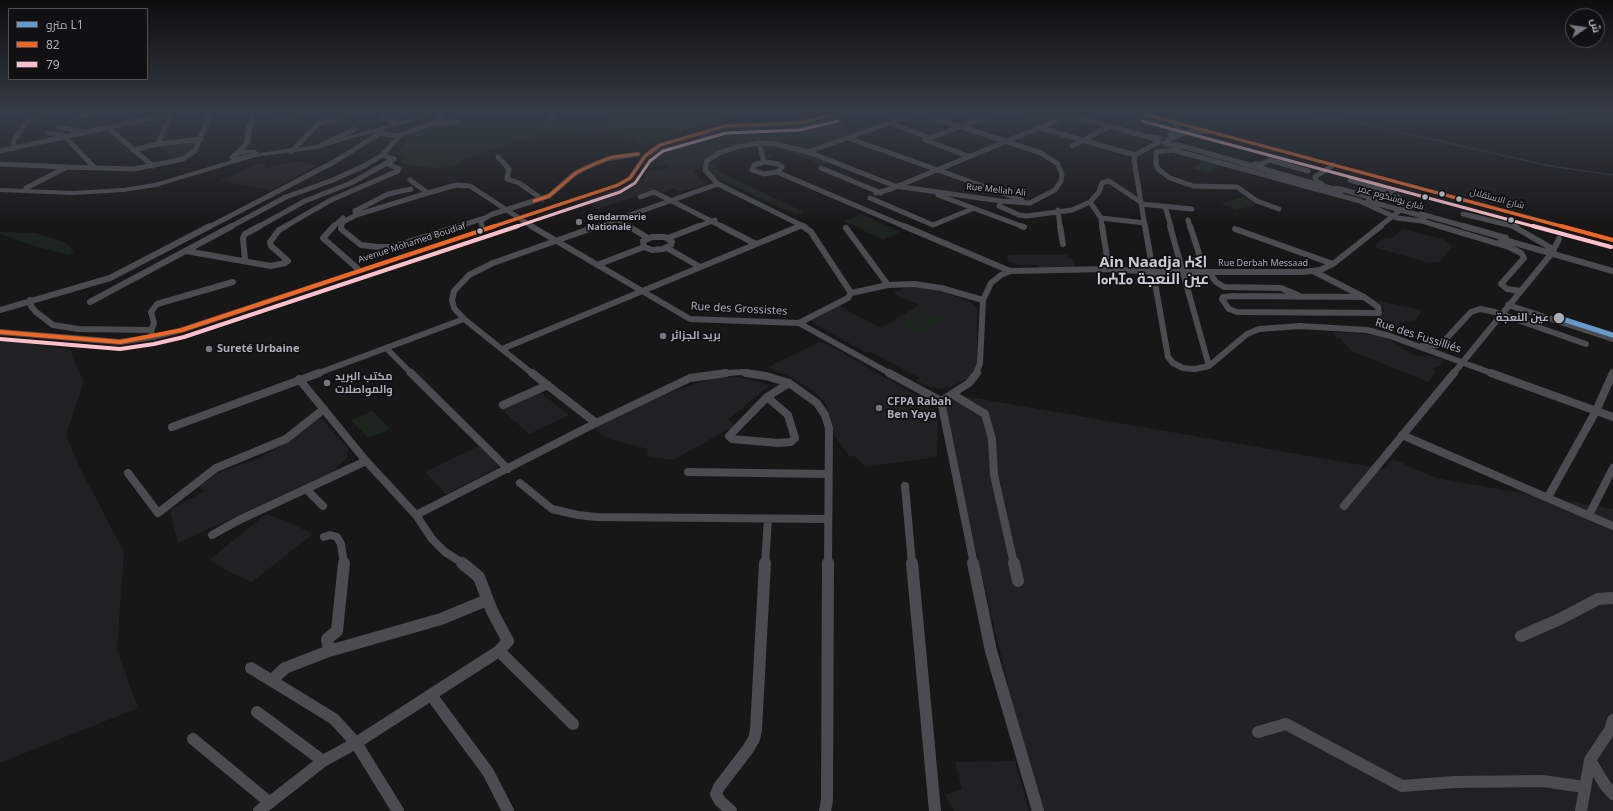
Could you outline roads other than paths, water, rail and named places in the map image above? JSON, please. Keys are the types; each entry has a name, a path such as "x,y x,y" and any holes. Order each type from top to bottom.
{"main road":[{"path":"0,189 26,188 94,191 129,188 179,176 226,161 238,152"},
{"path":"235,155 291,152"},
{"path":"638,154 641,152"},
{"name":"Avenue Mohamed Boudiaf","path":"0,327 109,336 152,334 192,323 482,227 618,185 630,178 645,156 651,152"},
{"name":"شارع الاستقلال","path":"1284,152 1613,240"},
{"path":"1297,152 1613,236"},
{"path":"0,189 73,193 123,190 156,185 242,160 255,154"},
{"name":"Avenue Mohamed Boudiaf","path":"0,332 106,342 182,330 616,182 631,170 638,154"},
{"path":"235,155 234,159 242,160"}],"street":[{"path":"81,152 95,168"},
{"path":"135,152 153,166"},
{"path":"0,164 134,169 153,166 188,156 194,152"},
{"path":"0,310 30,300 110,278 338,160 351,152"},
{"path":"90,302 286,197 345,175 366,165 385,152"},
{"name":"Rue Mellah Ali","path":"718,184 705,170 707,161 723,152"},
{"path":"761,152 764,162"},
{"name":"Rue Mellah Ali","path":"808,152 896,186 1001,201 1030,203 1056,190 1061,181 1062,175 1058,164 1054,160 1038,152"},
{"path":"886,152 1030,203"},
{"path":"957,152 968,156"},
{"path":"821,168 878,193 979,152"},
{"path":"1124,152 1135,155 1140,152"},
{"path":"1156,152 1156,164 1158,169 1170,178 1193,186 1237,187 1257,201 1279,209"},
{"path":"1180,152 1360,201 1391,216 1422,221 1516,250 1524,258 1501,284 1507,289 1520,291"},
{"name":"شارع بوشكوم عمر","path":"1202,152 1613,269"},
{"path":"485,218 505,210 542,199 554,192 577,172 592,165 613,157 638,154"},
{"path":"245,260 243,238 245,234 306,201 351,183 388,164 394,159 382,155"},
{"path":"1135,155 1134,160 1140,203 1154,272 1168,357 1173,363 1183,368 1195,369 1209,366 1165,206"},
{"path":"498,157 509,168 507,179 519,183 542,199"},
{"path":"1246,165 1250,163 1262,164 1270,160 1308,170"},
{"path":"777,172 781,169 781,165 773,162 754,164 752,170 764,174 777,172 1010,271"},
{"path":"171,247 271,266 285,263 288,261 271,246 270,242 279,230 331,200 369,185 398,171 399,169 388,164"},
{"path":"1333,165 1315,178 1317,182 1401,208 1407,205 1394,192 1350,180"},
{"path":"26,188 67,167"},
{"path":"410,180 428,193"},
{"path":"1001,201 999,206 1019,215 1037,216 1058,210 1072,210 1090,202 1099,192 1102,183 1109,181 1140,203 1192,209"},
{"path":"596,423 464,319 454,308 452,300 454,291 469,275 493,263 718,184 802,225 811,232 851,293"},
{"name":"Rue des Grossistes","path":"485,218 392,247 361,245 341,229 343,222 356,215 456,185 467,185 556,242 690,319 799,323 941,401"},
{"path":"357,268 323,238 323,236 345,216 388,194 411,189"},
{"path":"924,190 1024,227"},
{"path":"640,197 654,192 714,220 756,244"},
{"path":"870,198 933,225 972,208"},
{"path":"1090,202 1101,218 1109,269"},
{"name":"Rue Derbah Messaad","path":"1010,271 1109,269 1154,272 1313,271 1333,264 1401,208"},
{"path":"1058,210 1063,244"},
{"path":"1463,214 1517,227 1540,244 1553,251"},
{"name":"Avenue Mohamed Boudiaf","path":"482,227 480,222 485,218"},
{"path":"1101,218 1145,223"},
{"path":"618,220 648,238"},
{"path":"644,247 643,241 648,238 656,236 668,238 714,220"},
{"path":"1188,220 1207,272 1216,282 1224,287 1281,288 1299,296"},
{"path":"502,349 802,225"},
{"path":"846,228 888,285"},
{"path":"1235,229 1333,264"},
{"path":"667,248 672,242 668,238"},
{"path":"1344,506 1553,251 1560,239"},
{"path":"597,265 644,247 652,250 667,248 700,267"},
{"path":"1010,271 1001,275 991,283 983,300 980,363 978,372 969,383 941,401 990,651 1038,811"},
{"path":"1313,271 1364,297 1378,307 1379,312 1237,312 1229,309 1222,299 1223,297 1233,296 1364,297"},
{"path":"30,300 31,306 36,312 48,322 58,326 152,334 154,323 151,312 157,304 233,282"},
{"path":"799,323 848,298 851,293 888,285 914,284 934,286 983,300"},
{"path":"1510,303 1613,334"},
{"path":"1510,303 1613,339"},
{"path":"1414,345 1438,345 1473,310 1489,310 1586,344"},
{"path":"172,427 464,319"},
{"name":"Rue des Fussilliés","path":"1209,366 1247,334 1259,329 1275,327 1345,328 1367,330 1390,336 1613,418"},
{"path":"386,348 508,469"},
{"path":"416,514 508,469 596,423 690,378 717,372 742,372 766,376 789,383 817,403 825,415 829,428 827,474 827,800 825,811"},
{"path":"1548,497 1596,411 1613,373"},
{"path":"259,811 323,761 356,743 499,651 508,641 487,600 479,577 471,569 445,552 432,539 416,514 366,461 299,379"},
{"path":"766,397 788,415 795,438 792,442 778,443 732,439 729,436 766,397 789,383"},
{"path":"503,405 548,385"},
{"path":"952,394 985,414 992,439 994,475 1018,581"},
{"path":"128,473 158,513 216,468 286,439 324,409"},
{"path":"1402,435 1613,526"},
{"path":"212,535 239,520 366,461"},
{"path":"1589,515 1613,468"},
{"path":"688,472 827,474"},
{"path":"520,483 543,503 561,512 596,517 828,520"},
{"path":"905,486 935,811"},
{"path":"306,489 323,506"},
{"path":"731,811 720,801 716,794 719,786 748,749 755,734 768,520"},
{"path":"324,537 330,535 337,537 341,544 345,568 337,631 327,639 329,651"},
{"path":"1521,636 1560,620 1598,599 1613,598"},
{"path":"272,680 285,668 329,651 441,619 487,600"},
{"path":"499,651 573,724"},
{"path":"251,668 272,680 289,693 334,719 356,743 398,811"},
{"path":"431,694 488,772 508,811"},
{"path":"257,712 323,761"},
{"path":"1258,732 1286,724 1402,786 1454,782 1543,781 1584,787"},
{"path":"1581,811 1584,787 1590,760 1612,727"},
{"path":"194,740 269,802"},
{"path":"1590,760 1605,785 1613,794"}],"waterway":[{"path":"1487,152 1550,166 1613,175"}],"metro line":[{"name":"L1","path":"1559,318 1613,335"}],"place":[{"name":"Gendarmerie Nationale","path":"579,222"},
{"name":"عين النعجة","path":"1559,318"},
{"name":"بريد الجزائر","path":"663,336"},
{"name":"Sureté Urbaine","path":"209,349"},
{"name":"مكتب البريد والمواصلات","path":"327,383"},
{"name":"CFPA Rabah Ben Yaya","path":"879,408"}],"district":[{"name":"Ain Naadja ⵄⵉⵏ ⵏⴰⵄⵊⴰ عين النعجة","path":"1153,272"}]}
